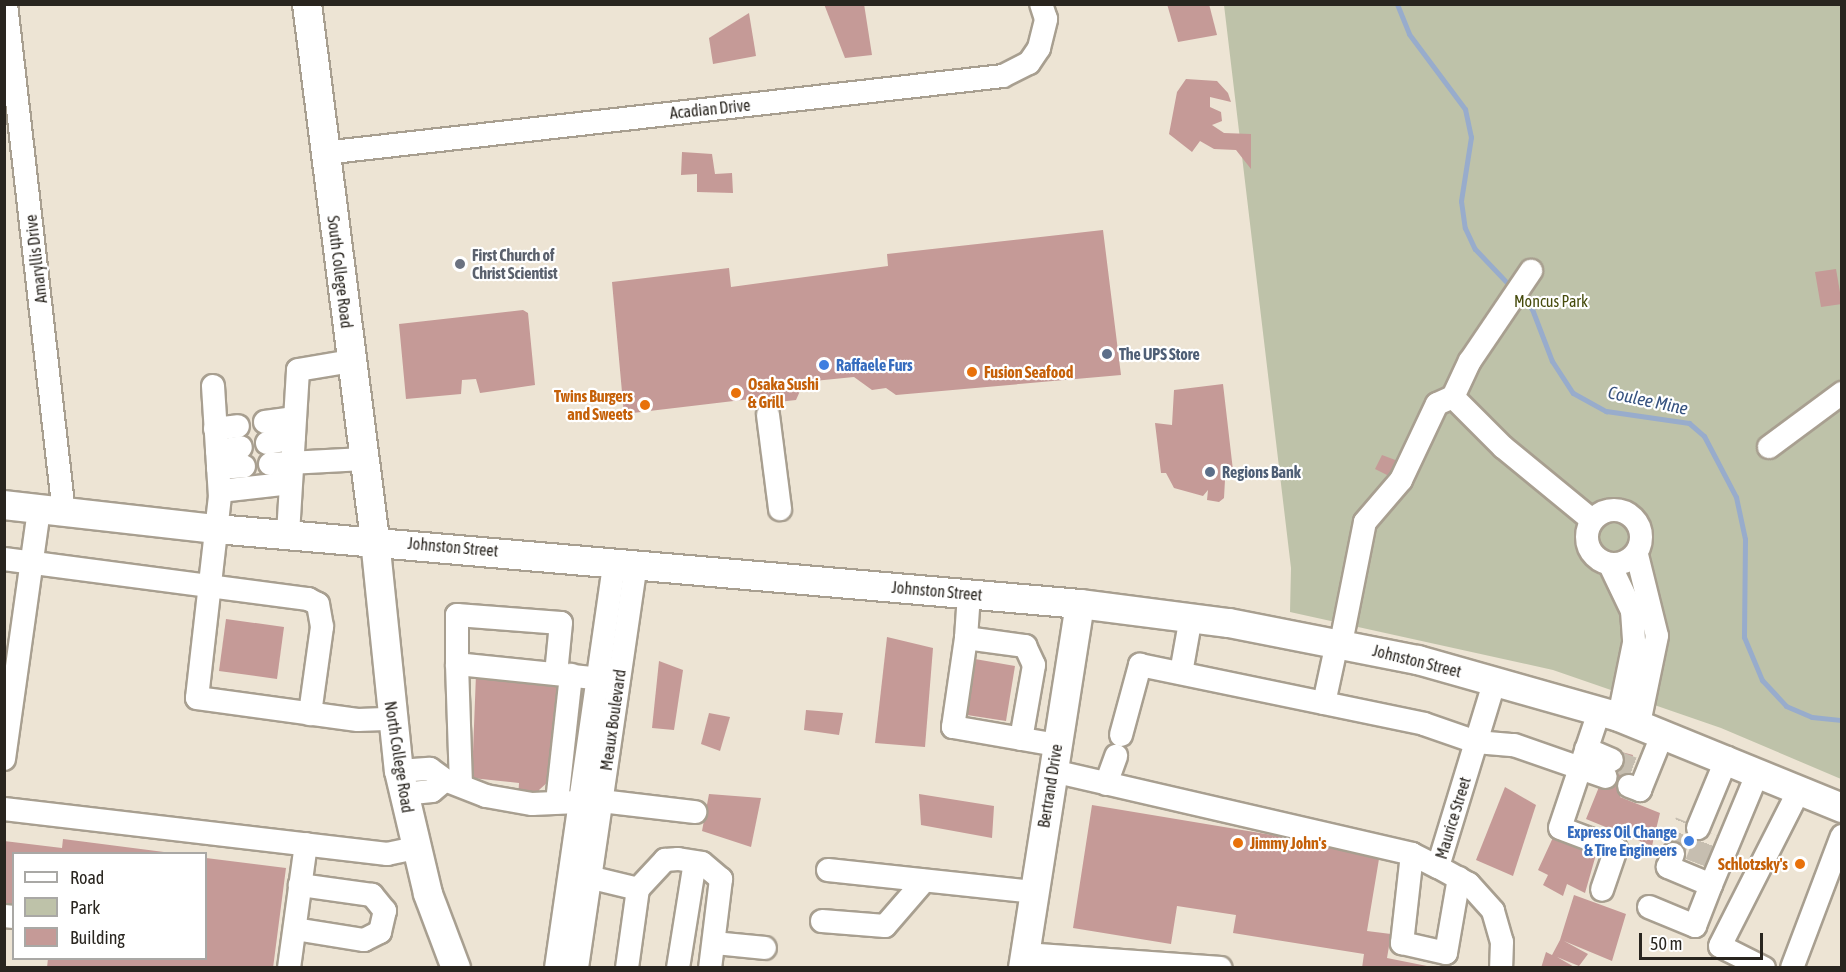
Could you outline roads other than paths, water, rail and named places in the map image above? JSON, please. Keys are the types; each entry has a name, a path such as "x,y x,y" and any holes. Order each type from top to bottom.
{"main road":[{"name":"South College Road","path":"307,4 324,153 375,540"},
{"name":"Johnston Street","path":"4,505 216,529 626,562 1080,604 1191,617 1339,643 1495,680 1630,722 1727,758 1842,808"},
{"name":"North College Road","path":"375,540 392,719 401,783 415,848 456,968"},
{"name":"Bertrand Drive","path":"1024,961 1033,892 1080,604"}],"street":[{"name":"Amaryllis Drive","path":"4,759 32,561 52,511 6,4"},
{"name":"Acadian Drive","path":"324,153 1003,76 1029,63 1040,48 1046,19 1041,4"},
{"path":"1324,703 1365,522 1401,480 1437,404 1453,397 1531,271"},
{"path":"288,534 298,370 352,361"},
{"path":"213,386 217,460 216,529 197,698 310,714 392,719"},
{"path":"1769,447 1842,393"},
{"path":"1453,397 1503,447 1592,520"},
{"path":"768,415 780,509"},
{"path":"292,473 267,443 295,428"},
{"path":"217,460 241,446 217,460"},
{"path":"217,460 292,473 364,459"},
{"path":"1602,890 1617,849 1560,828 1583,759 1630,722 1656,636 1637,555 1640,524 1630,514 1603,512 1592,520 1586,534 1588,548 1610,565 1632,611 1634,632 1630,722 1637,776"},
{"path":"1610,565 1625,564 1637,555"},
{"path":"4,559 208,586 318,604 322,627 310,714"},
{"name":"Meaux Boulevard","path":"556,968 579,875 626,562"},
{"path":"969,594 966,638 953,728 1022,735 1055,758 1106,784 1412,854 1438,867"},
{"path":"453,783 457,615 561,623 563,674 557,802"},
{"path":"1180,673 1191,617"},
{"path":"966,638 1026,646 1034,665 1022,735"},
{"path":"457,664 609,680"},
{"path":"1106,784 1140,665 1424,724 1476,742 1514,745 1583,759 1609,768"},
{"name":"Maurice Street","path":"1495,680 1438,867 1459,878 1493,911 1502,942 1501,968"},
{"path":"1649,907 1695,926 1689,868 1709,821 1727,758"},
{"path":"401,783 430,769 453,783 486,796 520,802 590,802 695,812"},
{"path":"1709,821 1758,772"},
{"path":"1764,968 1720,946 1799,790"},
{"path":"4,809 387,854 415,848"},
{"path":"289,968 306,844"},
{"path":"1792,968 1838,845"},
{"path":"1412,854 1402,943 1446,953 1459,878"},
{"path":"627,968 638,889 665,860 695,862 721,879 710,968"},
{"path":"678,968 695,862"},
{"path":"828,870 1033,892"},
{"path":"579,875 638,889"},
{"name":"Meaux Boulevard","path":"577,968 579,875"},
{"path":"822,921 885,926 924,881"},
{"path":"294,929 364,940 380,932 385,911 372,895 300,885"},
{"path":"714,943 765,948"},
{"path":"1024,961 1220,968"}],"waterway":[{"name":"Coulee Mine","path":"1397,4 1409,34 1465,109 1471,137 1461,201 1465,228 1475,249 1513,289"},
{"name":"Coulee Mine","path":"1519,296 1532,309 1552,361 1573,393 1606,411 1689,423 1704,436 1736,497 1745,539 1744,637 1762,680 1786,706 1812,717 1842,720"}],"tunnel":[{"path":"1612,760 1635,769"},
{"path":"1673,854 1686,822"},
{"path":"1696,863 1708,832"}],"place":[{"name":"First Church of Christ Scientist","path":"460,264"},
{"name":"The UPS Store","path":"1107,354"},
{"name":"Raffaele Furs","path":"824,365"},
{"name":"Fusion Seafood","path":"972,372"},
{"name":"Osaka Sushi & Grill","path":"736,393"},
{"name":"Twins Burgers and Sweets","path":"645,405"},
{"name":"Regions Bank","path":"1210,472"},
{"name":"Express Oil Change & Tire Engineers","path":"1689,841"},
{"name":"Jimmy John's","path":"1238,843"},
{"name":"Schlotzsky's","path":"1800,864"}],"park label":[{"name":"Moncus Park","path":"1551,301"}]}
